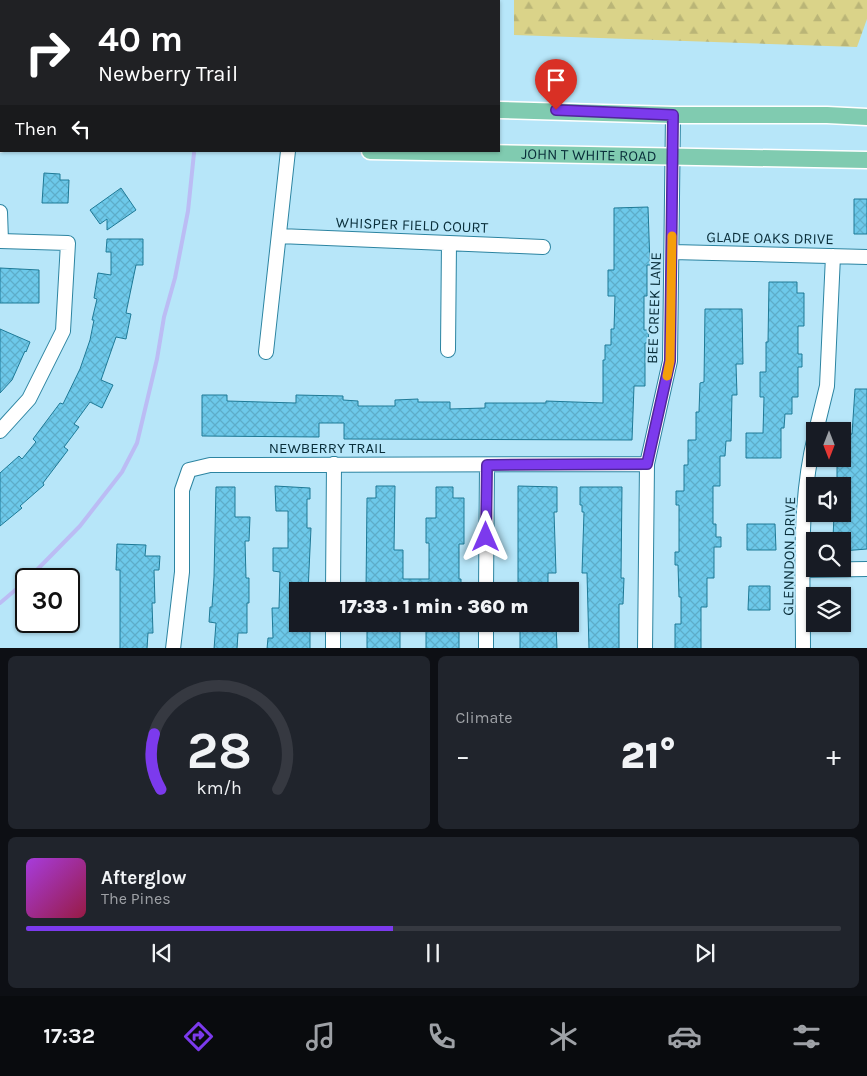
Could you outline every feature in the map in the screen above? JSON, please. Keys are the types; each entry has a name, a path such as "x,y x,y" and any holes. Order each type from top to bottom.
{"main road":[{"path":"500,110 673,115 827,115 867,118"},
{"name":"JOHN T WHITE ROAD","path":"430,152 867,160"}],"street":[{"path":"0,62 0,78"},
{"name":"BEE CREEK LANE","path":"645,648 647,464 670,361 673,115"},
{"path":"266,352 288,152"},
{"path":"0,212 1,241 68,242 63,331 29,399 0,431"},
{"name":"WHISPER FIELD COURT","path":"279,236 543,246"},
{"path":"448,350 449,243"},
{"name":"GLADE OAKS DRIVE","path":"672,252 867,257"},
{"path":"818,422 827,386 833,256"},
{"path":"333,582 334,464"},
{"name":"NEWBERRY TRAIL","path":"173,648 182,572 182,490 189,470 210,465 647,464"},
{"path":"486,582 487,465"},
{"name":"GLENNDON DRIVE","path":"803,648 803,521 810,468"},
{"path":"803,570 867,570"},
{"path":"333,632 333,648"},
{"path":"486,632 486,648"}],"green space":[{"path":"514,0 867,0 867,19 857,47 514,35"}],"building":[{"path":"44,173 60,174 60,180 69,180 68,203 42,203"},
{"path":"121,188 136,210 107,230 107,219 100,224 90,210"},
{"path":"854,199 867,199 867,234 854,234"},
{"path":"648,207 650,265 647,265 647,296 644,296 644,330 648,330 649,343 645,343 645,386 634,386 632,440 344,439 344,423 319,423 319,437 202,436 202,395 227,395 227,401 296,403 296,395 343,396 343,400 358,401 358,406 395,406 395,400 418,399 418,402 450,402 450,409 485,408 485,403 546,403 546,401 603,403 605,345 611,345 611,329 614,329 615,296 608,296 608,270 614,270 614,208"},
{"path":"107,239 143,239 143,265 136,265 126,313 131,314 126,339 116,337 101,380 113,385 102,408 90,402 74,424 79,427 64,447 68,450 43,483 44,485 20,506 22,508 0,526 0,473 19,456 22,459 36,442 33,439 60,403 63,404 80,369 90,340 94,320 92,320 97,299 94,298 98,273 111,275 111,252 106,252"},
{"path":"0,268 39,270 39,303 0,303"},
{"path":"769,282 797,282 797,293 804,293 804,326 798,326 798,354 802,354 802,367 798,367 798,397 792,397 792,414 785,414 784,428 781,428 781,458 746,458 746,433 763,433 764,397 760,397 760,372 766,372"},
{"path":"705,309 742,309 743,364 736,364 737,395 732,395 731,441 726,441 725,456 720,456 720,486 713,486 713,524 716,524 716,537 721,537 721,547 714,547 714,578 707,578 707,607 701,607 701,648 675,648 675,624 681,624 678,565 675,565 675,552 679,552 679,505 676,505 676,491 684,491 684,465 688,465 688,440 696,440 696,412 699,412 700,383 704,382"},
{"path":"0,329 30,342 12,380 0,393"},
{"path":"855,389 867,389 867,549 851,550 851,532 833,532 834,522 851,522 851,477 837,477 837,468 851,468"},
{"path":"275,486 310,488 310,499 307,499 307,528 311,528 308,582 289,582 289,632 310,632 310,648 267,648 268,638 273,638 272,608 279,608 280,572 273,571 273,548 288,548 288,511 276,511"},
{"path":"376,486 395,486 394,550 403,550 403,579 429,579 429,543 426,543 426,518 436,518 436,487 453,487 453,498 464,498 464,544 459,544 459,579 461,579 461,582 366,582 367,498 376,498"},
{"path":"518,486 557,487 557,512 554,512 556,573 548,573 548,582 518,582"},
{"path":"216,487 235,487 235,517 250,517 249,541 245,541 246,578 249,578 247,633 238,633 237,648 214,648 216,623 209,622 214,577"},
{"path":"580,487 622,487 621,578 624,578 623,604 619,604 619,648 589,648 587,573 582,573 584,512 582,512 582,505 580,505"},
{"path":"747,524 775,524 776,550 747,550"},
{"path":"117,544 146,545 145,556 160,556 159,570 154,570 155,603 152,603 153,633 148,633 147,648 120,648 120,570 116,570"},
{"path":"749,586 770,586 770,610 748,610"},
{"path":"367,632 400,632 400,648 367,648"},
{"path":"426,632 459,632 459,648 426,648"},
{"path":"520,632 556,632 557,648 520,648"}],"waterway":[{"path":"39,568 80,526 122,472 137,443 157,359 164,317 175,278 188,211 194,153"},
{"path":"0,603 15,590"}],"slow traffic":[{"path":"667,376 670,361 672,236"}],"route":[{"path":"486,537 487,465 647,464 670,361 673,115 556,110"}]}
